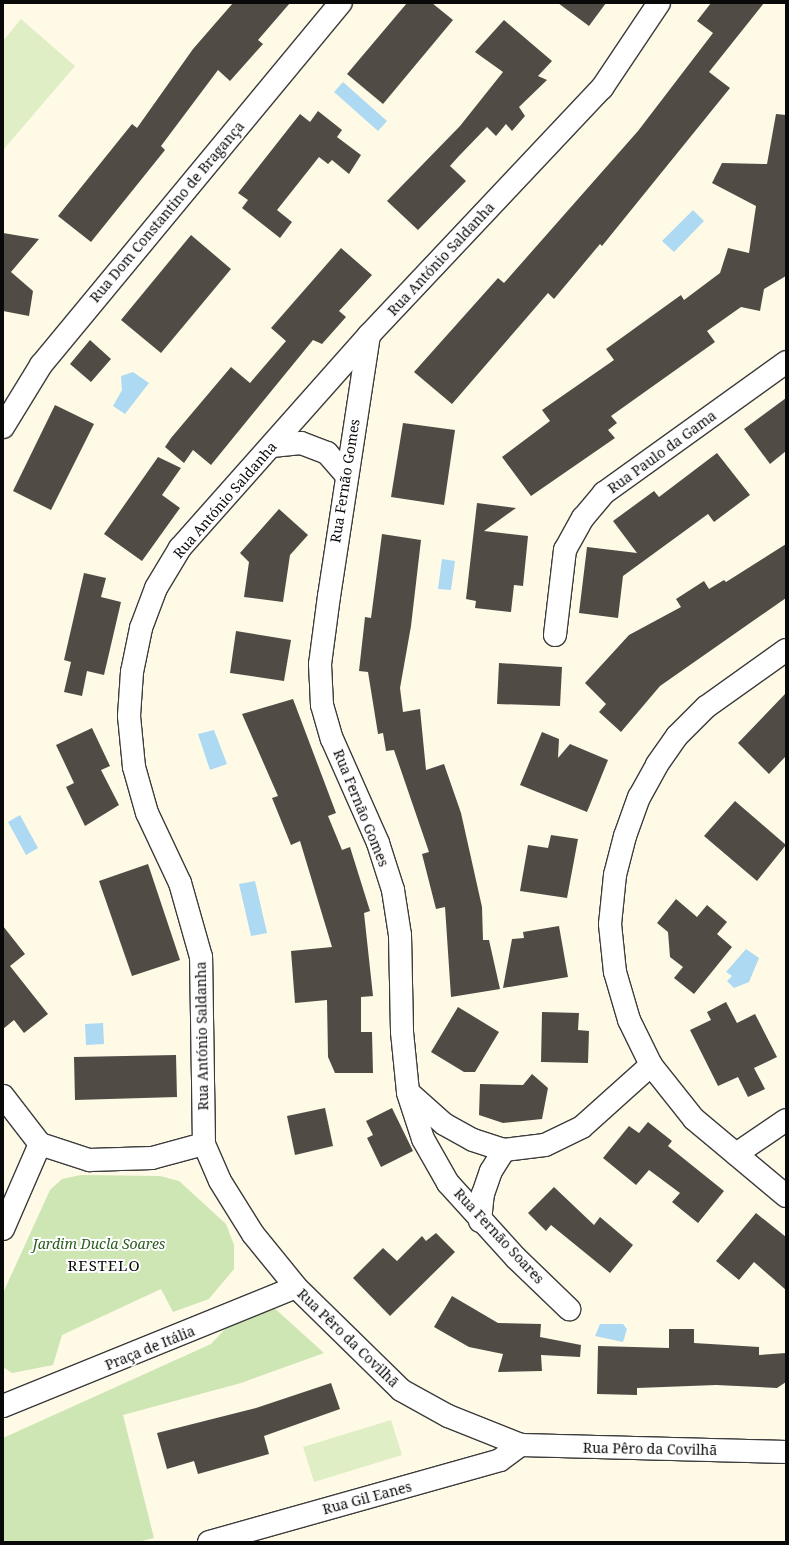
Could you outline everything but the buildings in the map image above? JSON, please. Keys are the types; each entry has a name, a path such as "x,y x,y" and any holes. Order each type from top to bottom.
{"street":[{"name":"Rua Dom Constantino de Bragança","path":"3,427 41,365 340,3"},
{"name":"Rua António Saldanha","path":"204,1144 201,957 180,883 147,813 134,767 130,716 132,672 141,628 156,588 180,548 369,335 602,88 659,3"},
{"name":"Rua Fernão Gomes","path":"369,335 345,474 320,664 322,705 332,739 378,844 392,890 400,935 402,1032 408,1092"},
{"name":"Rua Paulo da Gama","path":"555,635 565,550 583,518 604,493 786,362"},
{"path":"272,446 301,443 327,453 345,474"},
{"path":"786,650 727,690 677,736 639,797 625,836 615,874 610,924 614,964 629,1020 651,1065 685,1110 786,1196"},
{"path":"408,1092 444,1124 473,1140 504,1150 545,1144 582,1127 651,1065"},
{"name":"Rua Fernão Soares","path":"408,1092 423,1139 448,1182 480,1220 569,1309"},
{"path":"3,1096 40,1144 89,1160 152,1158 204,1144"},
{"path":"736,1154 786,1120"},
{"path":"3,1229 40,1144"},
{"name":"Rua Pêro da Covilhã","path":"204,1144 220,1181 254,1234 296,1287 401,1390 448,1416 521,1446 786,1452"},
{"path":"480,1220 483,1194 491,1171 504,1150"},
{"name":"Praça de Itália","path":"3,1406 296,1287"},
{"name":"Rua Gil Eanes","path":"209,1542 500,1460 521,1446"}],"green space":[{"path":"21,19 75,66 3,150 3,41"},
{"name":"Jardim Ducla Soares","path":"81,1175 160,1176 179,1181 226,1224 234,1245 234,1269 209,1299 173,1312 161,1289 62,1335 53,1365 12,1373 3,1367 3,1293 50,1190 62,1179"},
{"path":"272,1306 324,1353 241,1383 123,1415 154,1538 138,1542 3,1542 3,1438 211,1344 228,1326"},
{"path":"391,1420 402,1455 314,1482 303,1447"}],"water":[{"path":"343,82 387,121 378,131 334,92"},
{"path":"693,210 704,221 674,252 662,241"},
{"path":"133,372 149,383 125,414 113,406 122,390 121,376"},
{"path":"442,559 455,561 451,590 438,589"},
{"path":"214,730 227,764 210,770 198,734"},
{"path":"20,815 38,848 26,855 8,822"},
{"path":"255,881 267,933 251,936 239,884"},
{"path":"746,949 759,958 749,982 734,988 727,981 732,976 726,972"},
{"path":"103,1023 104,1044 86,1045 85,1024"},
{"path":"600,1324 623,1324 627,1329 623,1342 595,1336"}],"district":[{"name":"RESTELO","path":"104,1266"}]}
